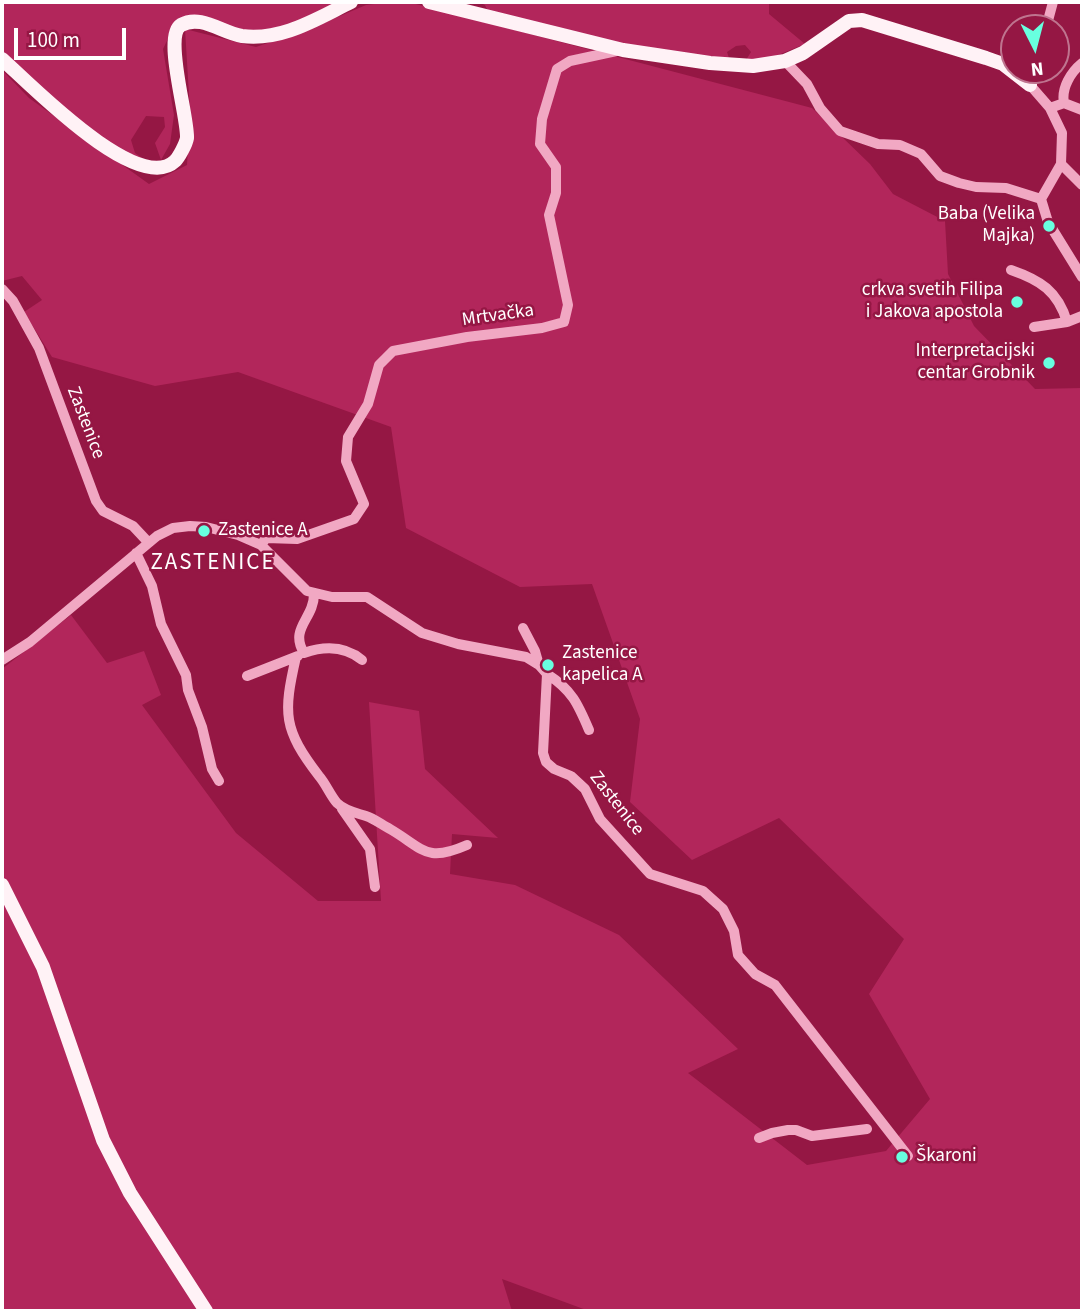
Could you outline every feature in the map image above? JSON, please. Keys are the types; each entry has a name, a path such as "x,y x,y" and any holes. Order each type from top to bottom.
{"main road":[{"path":"2,59 98,143 125,160 145,168 159,168 174,162 187,140 175,54 174,34 179,26 193,21 240,36 267,37 291,31 351,2"},
{"path":"429,2 623,50 709,63 753,66 785,61 803,53 849,22 862,20 1003,64 1030,85"},
{"path":"2,885 43,967 103,1140 130,1193 206,1311"}],"street":[{"name":"Mrtvačka","path":"261,545 266,538 297,539 354,519 364,504 346,461 348,437 368,404 379,365 393,351 467,337 542,328 564,321 568,305 548,215 556,193 555,167 540,144 542,119 557,69 570,61 623,50"},
{"path":"785,61 807,84 820,108 840,131 878,144 900,145 921,154 940,176 959,183 976,187 1006,188 1041,199"},
{"path":"1063,103 1062,95 1068,79 1082,63"},
{"path":"1030,85 1050,108 1062,133 1061,164 1041,199 1048,222 1082,277"},
{"path":"1050,108 1063,103 1082,110"},
{"path":"1061,164 1082,185"},
{"path":"1011,270 1024,275 1056,296 1062,304 1067,322"},
{"name":"Zastenice","path":"6,293 39,348 96,501 103,511 133,526 148,542"},
{"path":"1034,327 1067,322 1082,316"},
{"path":"2,660 30,642 148,542 173,528 206,527 239,535 261,545 299,585 314,594 368,597 422,633 458,644 526,657 564,684 589,730"},
{"path":"136,553 152,586 161,624 186,675 212,769 219,781"},
{"path":"314,594 314,603 297,639 300,655 291,681 288,712 291,730 298,748 370,849 375,887"},
{"path":"523,628 539,665"},
{"path":"247,676 315,649 347,650 362,660"},
{"name":"Zastenice","path":"547,674 543,754 546,762 554,769 571,776 584,789 600,819 650,874 703,891 723,909 734,931 738,955 755,974 775,985 908,1156"},
{"path":"338,804 351,812 369,817 430,855 449,853 467,845"},
{"path":"867,1129 874,1114"},
{"path":"759,1138 788,1130 812,1136 885,1126"}],"shaded area":[{"path":"2,2 337,2 282,29 242,33 176,22 163,49 174,115 170,144 161,160 155,143 165,127 164,117 146,116 131,140 135,153 152,165 89,134 2,58"},
{"path":"408,2 812,108 870,164 893,194 945,221 948,274 974,326 1035,389 1082,388 1082,1311 589,1311 502,1279 512,1311 211,1311 118,1161 18,906 2,875 2,669 71,615 107,663 144,651 161,695 142,705 236,833 318,901 381,901 369,702 419,711 425,769 498,838 452,834 450,874 515,885 619,935 738,1049 688,1073 807,1165 886,1151 930,1099 869,994 904,939 779,818 692,860 630,802 640,719 592,584 520,587 406,528 391,427 238,372 155,386 52,357 24,312 42,300 22,276 2,281 2,70 29,98 149,184 187,165 190,111 185,29 256,47 366,5"},
{"path":"478,2 769,2 769,14 805,44 761,62 746,60 751,52 745,45 736,46 727,52 730,61 635,47 489,14 485,5"},
{"path":"2,893 31,952 81,1097 201,1311 2,1311"}],"place":[{"name":"Baba (Velika Majka)","path":"1049,226"},
{"name":"crkva svetih Filipa i Jakova apostola","path":"1017,302"},
{"name":"Interpretacijski centar Grobnik","path":"1049,363"},
{"name":"Zastenice A","path":"204,531"},
{"name":"Zastenice kapelica A","path":"548,665"},
{"name":"Škaroni","path":"902,1157"}],"district":[{"name":"ZASTENICE","path":"213,564"}]}
